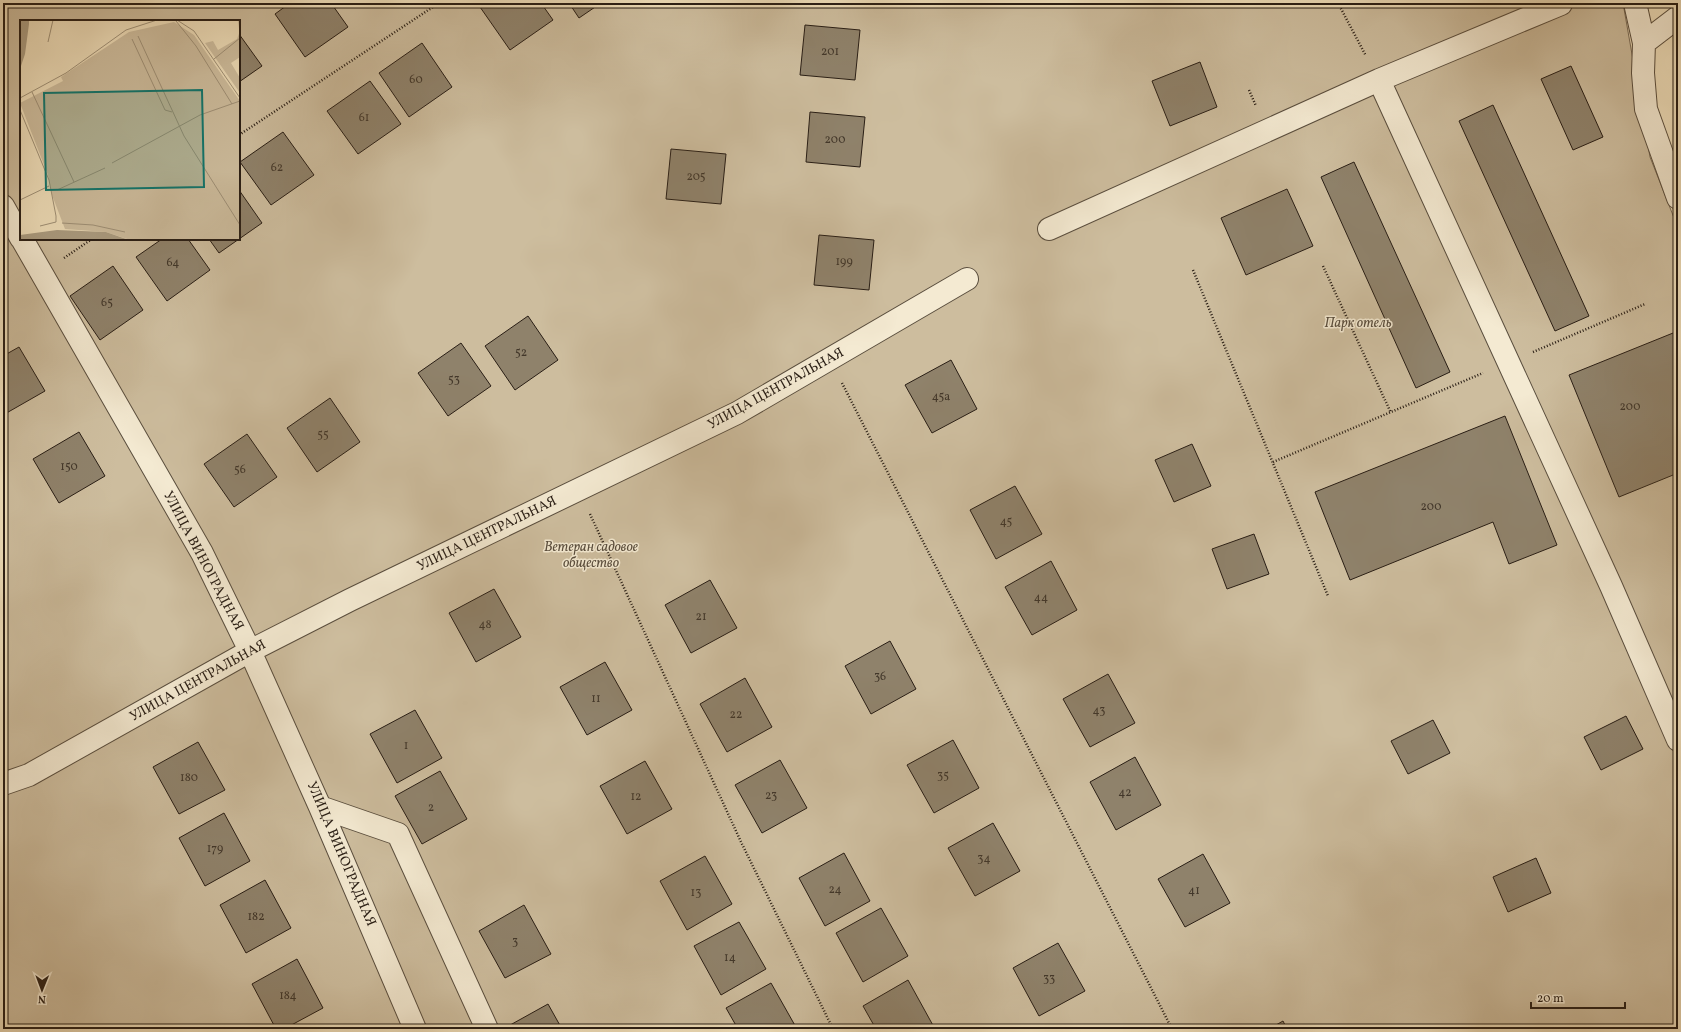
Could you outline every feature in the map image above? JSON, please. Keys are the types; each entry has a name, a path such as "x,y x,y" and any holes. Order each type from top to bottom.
{"street":[{"path":"1635,3 1644,42 1643,73 1646,109 1678,198"},
{"path":"1049,228 1379,80 1561,4"},
{"path":"1644,42 1678,17"},
{"path":"1379,80 1611,586 1678,740"},
{"name":"УЛИЦА ВИНОГРАДНАЯ","path":"3,206 20,236"},
{"name":"УЛИЦА ВИНОГРАДНАЯ","path":"22,240 202,553 250,650 320,807 415,1029"},
{"name":"УЛИЦА ЦЕНТРАЛЬНАЯ","path":"3,784 29,775 250,650 358,596 738,413 967,279"},
{"path":"320,807 398,834 486,1029"}],"path":[{"path":"240,134 439,3"},
{"path":"1338,3 1379,80"},
{"path":"42,274 91,240"},
{"path":"1323,266 1390,413"},
{"path":"1193,270 1328,596"},
{"path":"1273,462 1645,304"},
{"path":"831,359 1172,1029"},
{"path":"579,490 739,837 833,1029"}],"green space":[{"name":"Ветеран садовое общество","path":"3,3 1623,3 1650,157 1678,228 1678,1029 3,1029"}],"building":[{"path":"290,3 331,3 348,27 305,57 275,14"},
{"path":"485,3 541,3 553,20 510,50 480,7"},
{"path":"569,3 601,3 579,18"},
{"path":"805,25 860,30 855,80 800,75"},
{"path":"240,35 262,66 240,81"},
{"path":"422,43 452,87 409,117 379,73"},
{"path":"1200,62 1217,107 1170,126 1152,81"},
{"path":"1571,66 1603,137 1573,150 1541,79"},
{"path":"370,81 401,124 358,154 327,111"},
{"path":"1493,105 1589,316 1555,331 1459,121"},
{"path":"810,112 865,117 860,167 806,162"},
{"path":"283,132 314,175 271,205 240,162"},
{"path":"671,149 726,154 721,204 666,199"},
{"path":"1354,162 1450,372 1416,388 1321,177"},
{"path":"1287,189 1313,246 1246,275 1221,218"},
{"path":"240,191 262,223 240,238"},
{"path":"819,235 874,240 869,290 814,285"},
{"path":"161,240 189,240 210,270 167,301 136,257"},
{"path":"210,240 238,240 219,253"},
{"path":"113,266 143,310 100,340 70,296"},
{"path":"528,316 558,360 515,390 485,346"},
{"path":"1678,331 1678,473 1619,497 1569,375"},
{"path":"461,343 491,386 448,416 418,373"},
{"path":"19,347 45,391 3,415 3,356"},
{"path":"951,360 977,409 932,433 905,385"},
{"path":"330,398 360,442 317,472 287,428"},
{"path":"1505,416 1557,545 1509,564 1493,522 1350,580 1315,492"},
{"path":"79,432 105,476 59,503 33,459"},
{"path":"247,434 277,477 234,507 204,464"},
{"path":"1192,444 1211,486 1174,502 1155,460"},
{"path":"1015,486 1042,534 996,559 970,510"},
{"path":"1254,534 1269,574 1227,589 1212,549"},
{"path":"1051,561 1077,610 1032,635 1005,587"},
{"path":"710,580 737,628 691,653 665,605"},
{"path":"494,589 521,637 476,662 449,613"},
{"path":"890,641 916,689 871,714 845,666"},
{"path":"605,662 632,710 587,735 560,687"},
{"path":"1108,674 1135,723 1090,747 1063,699"},
{"path":"745,678 772,727 727,752 700,704"},
{"path":"415,710 442,758 397,783 370,734"},
{"path":"1626,716 1643,749 1601,770 1584,737"},
{"path":"1433,720 1450,753 1408,774 1391,741"},
{"path":"953,740 979,788 934,813 907,765"},
{"path":"198,742 225,790 179,814 153,767"},
{"path":"1135,757 1161,805 1116,830 1090,782"},
{"path":"780,760 807,808 762,833 735,785"},
{"path":"645,761 672,809 627,834 600,786"},
{"path":"440,771 467,819 422,844 395,796"},
{"path":"224,813 250,861 205,886 179,838"},
{"path":"993,823 1020,871 975,896 948,848"},
{"path":"844,853 870,901 825,926 799,878"},
{"path":"1203,854 1230,903 1185,927 1158,879"},
{"path":"705,856 732,904 687,930 660,881"},
{"path":"1536,858 1551,893 1508,912 1493,877"},
{"path":"265,880 291,928 246,953 220,905"},
{"path":"524,905 551,954 505,978 479,931"},
{"path":"881,908 908,956 863,982 836,933"},
{"path":"739,922 766,969 721,995 694,946"},
{"path":"1058,943 1085,991 1039,1016 1013,968"},
{"path":"297,959 323,1008 284,1029 276,1029 252,984"},
{"path":"908,980 935,1029 876,1029 863,1006"},
{"path":"771,983 797,1029 738,1029 726,1008"},
{"path":"548,1004 562,1029 503,1029"},
{"path":"1283,1021 1287,1029 1269,1029"}],"park label":[{"name":"Парк отель","path":"1358,323"}]}
